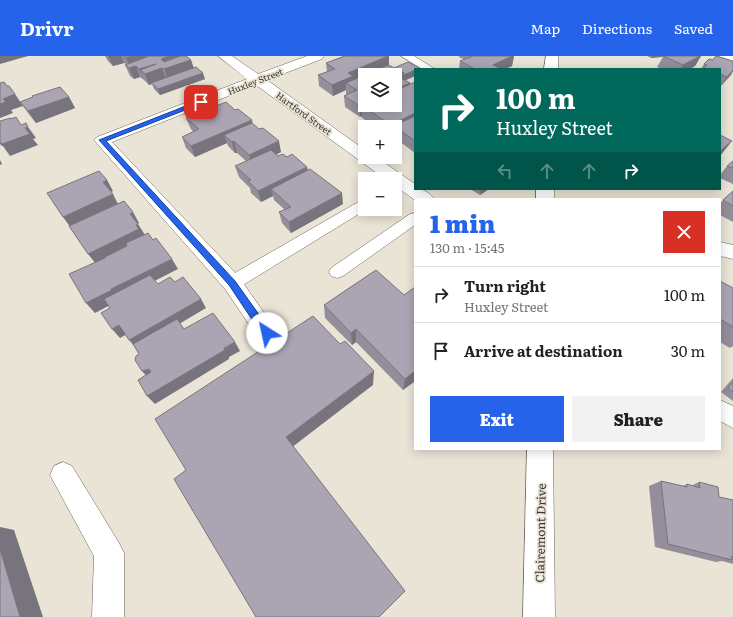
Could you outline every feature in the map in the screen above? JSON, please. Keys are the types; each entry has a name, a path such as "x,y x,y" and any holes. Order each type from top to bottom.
{"street":[{"name":"Hartford Street","path":"224,56 358,152"},
{"name":"Huxley Street","path":"232,283 102,140 318,56"},
{"path":"551,68 552,56"},
{"path":"725,56 733,59"},
{"name":"Hartford Street","path":"374,164 383,172"},
{"name":"Hartford Street","path":"402,186 423,198"},
{"path":"721,249 733,252"},
{"path":"232,283 267,333"},
{"name":"Clairemont Drive","path":"539,617 540,450"},
{"path":"62,475 109,553 108,617"}],"lane":[{"path":"406,56 428,68"},
{"path":"232,283 358,208"},
{"path":"337,272 414,219"},
{"path":"721,409 733,418"}],"building":[{"path":"149,56 170,56 161,59 164,62 180,56 186,56 191,60 145,74 140,70 156,64 139,69 136,66 129,68 125,65"},
{"path":"345,56 388,56 348,73 353,76 332,85 318,75 335,69 326,63"},
{"path":"473,56 512,56 493,65 500,68 473,68 460,61"},
{"path":"663,56 700,56 683,65"},
{"path":"716,56 733,61 733,70 727,77 721,74 721,68 704,68 707,65 704,64 709,59 713,60"},
{"path":"408,62 420,68 414,68 414,70 403,75 404,73 402,72 402,68 394,68"},
{"path":"388,65 394,68 381,68"},
{"path":"196,67 203,73 158,89 151,83"},
{"path":"358,78 358,105 344,96 357,90 346,83"},
{"path":"402,79 410,83 402,86"},
{"path":"4,82 15,94 3,99 6,102 0,104 0,83"},
{"path":"414,82 414,114 401,120 383,120 371,112 402,112 402,88"},
{"path":"60,87 69,97 28,111 20,102 33,97 32,96"},
{"path":"226,102 235,110 238,109 252,120 191,146 182,137 199,129 186,118"},
{"path":"414,116 414,140 402,132 402,122"},
{"path":"16,117 21,125 26,123 28,127 25,128 30,134 2,144 0,142 0,121"},
{"path":"252,123 259,129 263,128 279,141 249,155 234,141 232,142 224,135"},
{"path":"721,136 732,141 721,150"},
{"path":"271,150 278,156 283,154 287,157 292,154 307,167 258,191 248,181 251,180 235,166"},
{"path":"733,161 733,168 727,166"},
{"path":"310,169 342,193 289,222 279,212 291,207 271,189"},
{"path":"99,171 107,180 103,182 113,194 63,217 47,193"},
{"path":"733,191 733,206 723,200"},
{"path":"124,201 133,212 130,214 138,224 136,225 139,229 88,254 69,226"},
{"path":"148,233 153,240 156,238 172,259 86,303 69,274 105,258 127,246 126,243"},
{"path":"376,270 404,295 414,288 414,372 405,379 356,329 351,333 324,305"},
{"path":"150,275 158,284 170,277 175,282 183,277 201,299 129,340 119,325 112,329 101,313 110,308 104,299"},
{"path":"721,282 733,288 733,327 721,320"},
{"path":"213,313 235,342 224,348 225,350 147,396 138,380 151,372 149,369 142,371 135,360 136,356 139,354 133,344 177,319 184,329"},
{"path":"313,316 340,344 345,341 374,371 286,437 405,591 379,617 256,617 174,479 186,470 155,419"},
{"path":"733,382 733,392 728,388"},
{"path":"661,481 687,487 687,484 700,488 699,482 718,487 719,497 733,500 732,560 668,544"},
{"path":"0,549 20,617 0,617"}],"route":[{"path":"201,102 102,140 232,283 267,333"}]}
